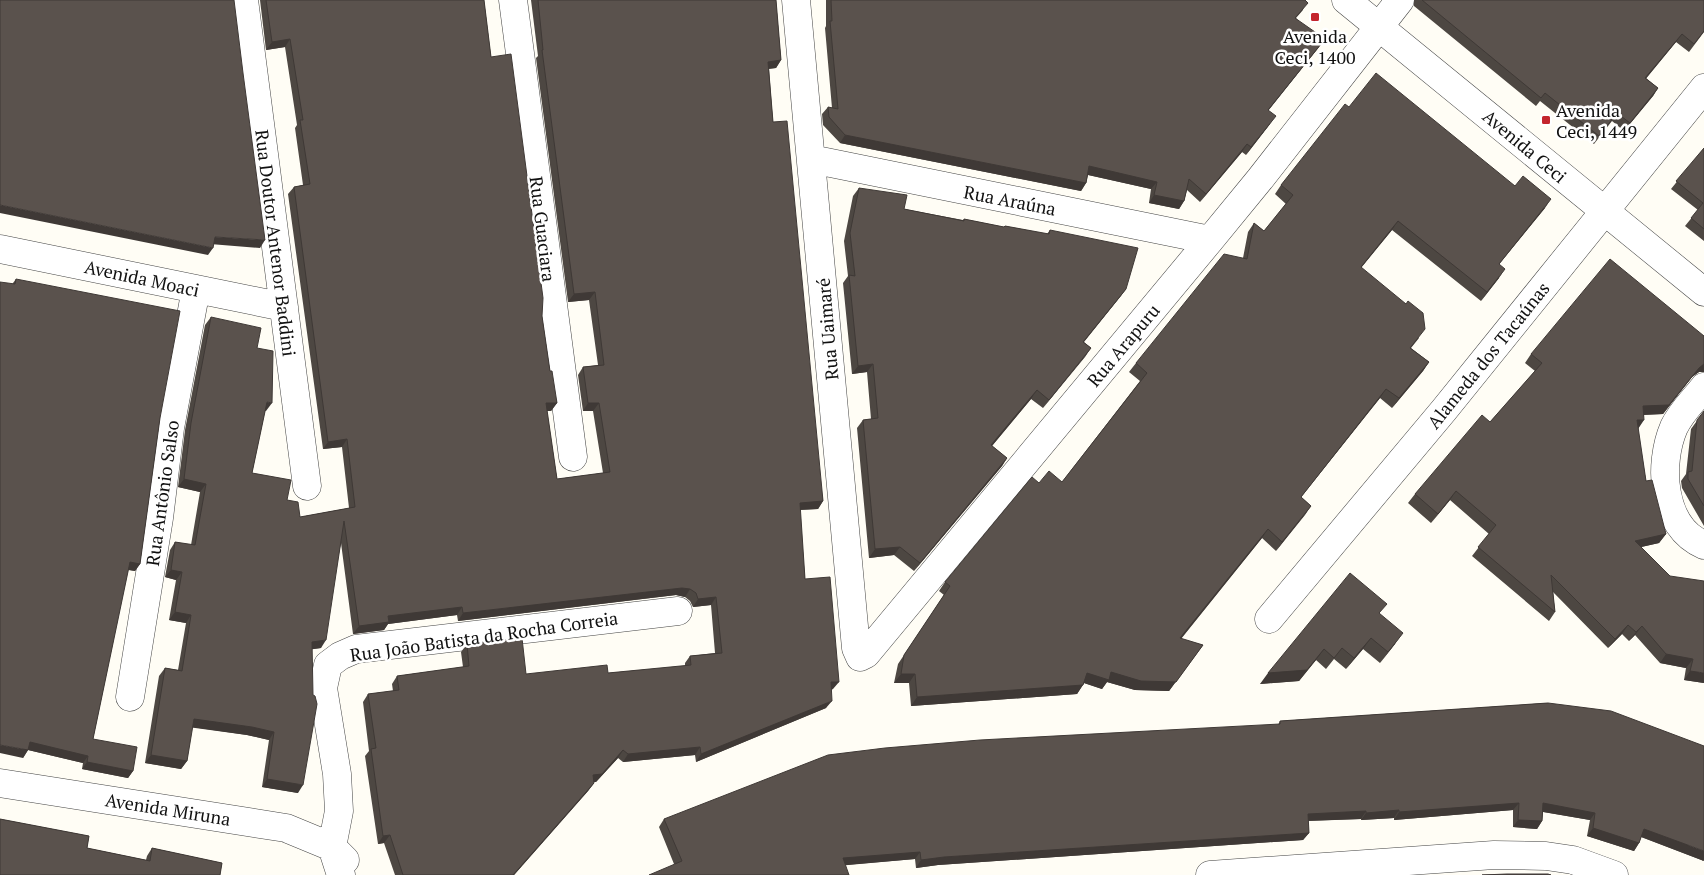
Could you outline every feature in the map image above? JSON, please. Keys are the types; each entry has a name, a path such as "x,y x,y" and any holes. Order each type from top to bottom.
{"street":[{"name":"Rua Doutor Antenor Baddini","path":"244,0 307,486"},
{"name":"Rua Guaciara","path":"513,0 573,457"},
{"name":"Rua Uaimaré","path":"796,0 856,648 860,657"},
{"name":"Avenida Ceci","path":"1346,0 1704,292"},
{"name":"Rua Arapuru","path":"860,657 866,654 1210,240 1400,0"},
{"name":"Alameda dos Tacaúnas","path":"1269,619 1444,410 1704,88"},
{"name":"Rua Araúna","path":"811,159 1210,240"},
{"name":"Avenida Moaci","path":"0,249 284,307"},
{"name":"Rua Antônio Salso","path":"130,697 159,518 170,428 196,289"},
{"path":"1704,387 1681,415 1674,428 1666,458 1666,486 1670,505 1676,520 1685,533 1704,545"},
{"name":"Rua João Batista da Rocha Correia","path":"332,847 339,811 337,774 323,688 328,665 340,656 356,649 678,611"},
{"name":"Avenida Miruna","path":"0,783 286,828 332,847 360,875"},
{"path":"332,847 341,875"},
{"path":"1210,875 1494,855 1546,856 1573,860 1614,875"}],"building":[{"path":"0,0 234,0 265,240 215,237 213,248 0,205"},
{"path":"266,0 484,0 491,57 511,54 543,298 542,316 557,403 546,403 557,479 610,472 599,403 588,403 583,367 604,365 595,292 574,294 542,50 538,0 776,0 781,60 768,62 773,122 787,121 823,501 800,503 805,579 830,577 839,682 831,682 832,701 701,754 700,747 628,754 623,750 602,774 593,775 594,783 513,875 403,875 390,835 383,836 371,749 376,748 368,694 399,690 397,676 469,666 467,644 522,638 526,674 607,665 608,673 691,665 690,656 722,653 716,597 698,599 696,593 690,589 682,588 463,613 462,607 388,616 389,622 359,626 344,521 326,640 312,642 313,695 317,704 303,785 267,779 274,732 252,727 194,719 187,761 151,755 165,668 182,671 191,615 175,612 182,572 171,570 175,542 195,545 206,484 184,479 191,423 211,317 261,328 257,348 273,351 272,403 267,402 252,473 291,480 287,500 298,502 300,517 355,507 347,439 328,442 294,187 310,184 300,120 303,120 290,39 272,42"},
{"path":"831,0 1305,0 1308,3 1295,18 1325,39 1268,110 1276,116 1251,147 1247,144 1206,194 1189,179 1184,201 1154,195 1157,182 1089,166 1086,183 845,135 829,117 828,107 838,109 830,21 832,21"},
{"path":"1422,0 1704,0 1704,31 1694,44 1682,34 1645,78 1658,88 1630,123 1617,113 1599,136 1545,93 1541,98"},
{"path":"1376,73 1515,186 1523,176 1551,199 1499,264 1505,269 1487,292 1398,221 1361,267 1406,304 1408,301 1423,313 1425,329 1410,348 1429,362 1399,398 1386,389 1301,497 1311,506 1282,542 1268,529 1180,638 1203,645 1176,682 1141,681 1111,672 1109,680 1087,673 1083,685 917,697 915,674 901,674 904,655 950,586 945,582 1032,477 1039,483 1049,471 1062,482 1147,373 1136,363 1224,254 1247,259 1254,223 1264,231 1293,195 1281,185 1345,104 1349,107"},
{"path":"1704,148 1704,229 1691,218 1703,203 1676,181"},
{"path":"859,188 907,195 904,209 964,221 964,219 1049,234 1050,230 1138,248 1126,289 1083,342 1091,348 1049,400 1037,390 991,445 1007,458 920,563 900,547 875,549 863,420 878,418 873,364 858,366 849,275 855,276 850,233"},
{"path":"1610,259 1704,336 1704,364 1669,405 1643,406 1644,420 1637,420 1646,481 1652,480 1666,534 1635,541 1670,576 1704,581 1704,673 1690,671 1693,659 1666,654 1642,626 1636,632 1628,625 1615,639 1551,575 1555,612 1478,547 1496,525 1456,491 1438,514 1415,494 1482,415 1490,422 1542,363 1531,354"},
{"path":"16,279 180,311 160,418 140,564 130,562 93,739 137,747 133,771 87,762 88,756 30,742 28,750 0,745 0,282 15,284"},
{"path":"1704,411 1704,506 1688,479 1688,472 1692,471 1697,420"},
{"path":"1350,573 1387,604 1379,613 1403,633 1388,652 1371,638 1354,658 1342,648 1334,658 1324,649 1307,670 1268,673"},
{"path":"1548,703 1611,711 1704,746 1704,851 1644,829 1639,843 1593,828 1595,813 1543,803 1542,821 1518,820 1519,803 1399,812 1399,810 1366,813 1366,811 1308,814 1309,833 921,860 920,852 843,858 849,875 649,875 682,861 664,819 828,755 980,740 1280,724 1280,721"},
{"path":"0,819 89,836 87,848 150,861 152,848 222,863 220,875 0,875"},
{"path":"1548,874 1551,875 1482,875"}],"place":[{"name":"Avenida Ceci, 1400","path":"1315,17"},
{"name":"Avenida Ceci, 1449","path":"1546,120"}]}
